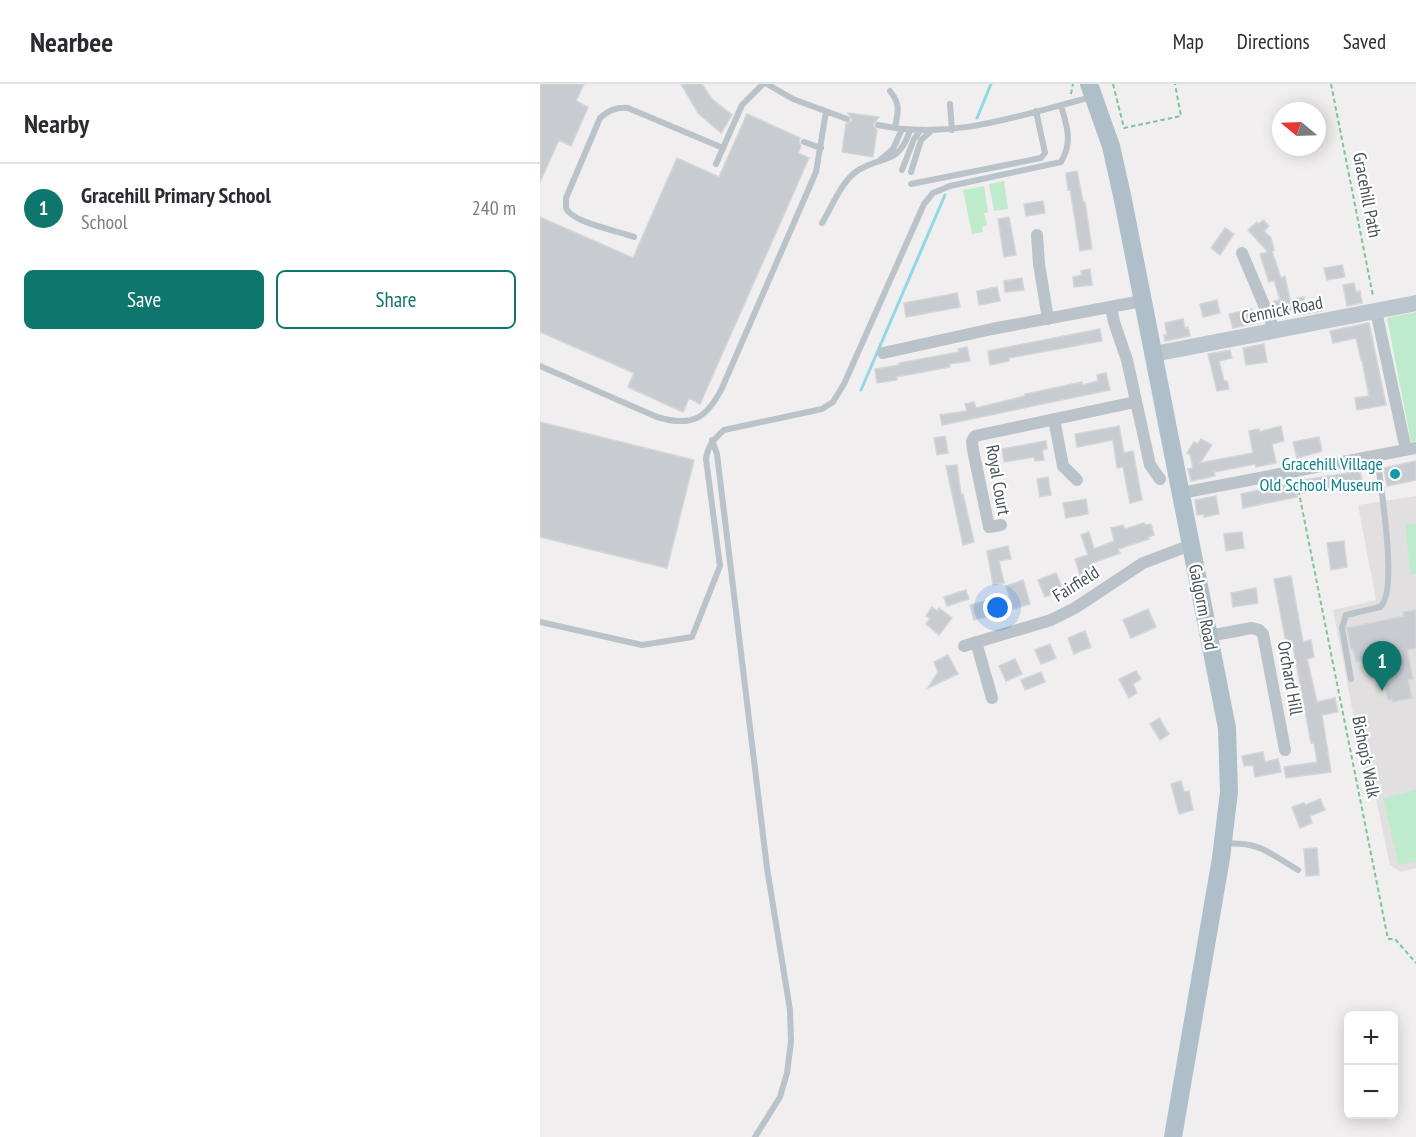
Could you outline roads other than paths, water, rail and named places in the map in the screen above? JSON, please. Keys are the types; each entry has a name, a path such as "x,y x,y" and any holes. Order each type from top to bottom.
{"main road":[{"name":"Galgorm Road","path":"1091,87 1111,146 1121,189 1227,728 1229,792 1223,844 1173,1137"}],"street":[{"path":"1037,235 1048,319"},
{"path":"1242,253 1275,331"},
{"path":"884,353 992,329 1142,301"},
{"name":"Cennick Road","path":"1154,354 1416,303"},
{"path":"1111,307 1127,360 1150,465 1160,479"},
{"path":"1181,493 1411,449 1376,311"},
{"name":"Royal Court","path":"1001,525 989,527 973,450 973,438 977,435 1135,402"},
{"path":"1054,419 1063,466 1077,480"},
{"name":"Fairfield","path":"992,698 970,644 1051,620 1075,608 1143,563 1191,545"},
{"name":"Orchard Hill","path":"1209,636 1252,628 1263,634 1285,750"}],"lane":[{"path":"716,164 742,105 765,84 793,99 847,118"},
{"path":"878,125 931,131 986,125 1061,105 1091,87"},
{"path":"822,223 848,180 856,172 885,157 893,149 899,129 898,108 897,100 890,91"},
{"path":"950,104 952,130"},
{"path":"540,622 642,645 692,637 720,566 706,459 712,440 724,430 822,408 833,402 844,384 924,204 933,194 950,186 1061,162 1069,143 1061,105"},
{"path":"634,237 621,232 605,230 572,215 566,208 566,198 600,118 608,111 628,108 723,148"},
{"path":"911,184 1041,158 1045,153 1036,111"},
{"path":"540,366 657,417 675,422 688,421 705,414 715,402 722,388 816,172 826,112"},
{"path":"874,163 888,160 901,150 910,130"},
{"path":"902,170 920,130"},
{"path":"911,172 921,140 931,131"},
{"path":"804,142 820,148"},
{"path":"712,440 717,454 767,868 790,1010 791,1042 787,1073 780,1097 755,1137"},
{"path":"1351,679 1342,628 1343,621 1346,615 1380,607 1385,604 1387,598 1389,569 1377,456"},
{"path":"1223,844 1241,843 1268,850 1298,870"}],"waterway":[{"path":"977,118 991,84"},
{"path":"861,390 945,195"}],"place":[{"name":"Gracehill Village Old School Museum","path":"1395,474"},
{"name":"Gracehill Primary School","path":"1382,691"}]}
